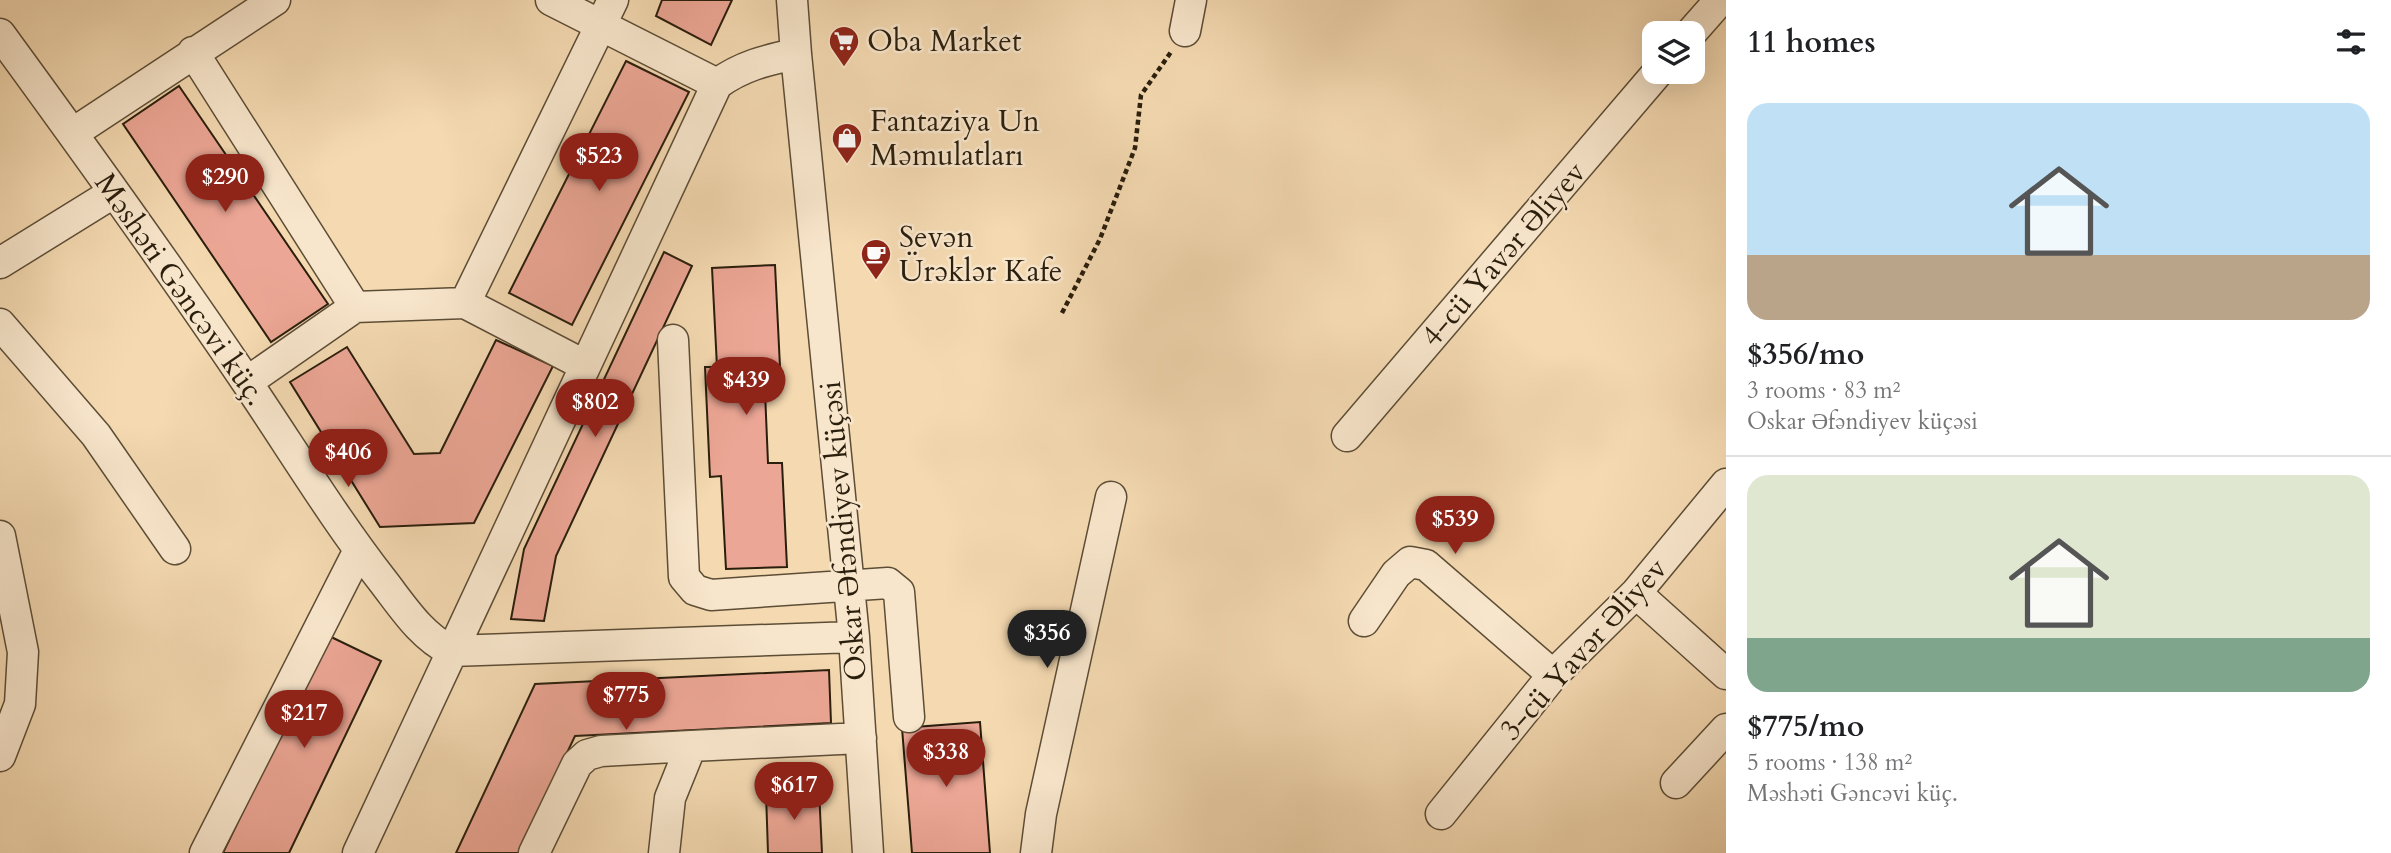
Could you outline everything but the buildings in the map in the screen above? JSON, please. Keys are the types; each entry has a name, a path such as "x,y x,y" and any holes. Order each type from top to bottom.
{"street":[{"path":"73,133 275,0"},
{"path":"551,0 607,13 717,84"},
{"name":"Oskar Əfəndiyev küçəsi","path":"792,0 854,637 868,853"},
{"path":"1185,32 1191,0"},
{"path":"1702,21 1720,0"},
{"path":"465,303 607,13"},
{"name":"Məshəti Gəncəvi küç.","path":"0,34 73,133 247,382 359,550 420,630 436,644 451,651"},
{"path":"193,52 355,307"},
{"path":"358,853 717,84 755,63 796,54"},
{"name":"4-cü Yavər Əliyev","path":"1348,436 1648,84"},
{"path":"0,263 113,193"},
{"path":"247,382 355,307 465,303 584,365"},
{"path":"0,324 96,435 175,549"},
{"path":"673,340 684,577 695,590 711,595 888,583 899,592 909,717"},
{"name":"3-cü Yavər Əliyev","path":"1441,814 1553,674 1636,593 1726,484"},
{"path":"1036,853 1044,800 1111,497"},
{"path":"0,536 23,652 11,673 20,704 0,756"},
{"path":"205,853 359,550"},
{"path":"1364,621 1396,574 1410,562 1426,565 1553,674"},
{"path":"1636,593 1726,674"},
{"path":"451,651 854,637"},
{"path":"1676,783 1726,729"},
{"path":"534,853 577,765 587,755 601,751 861,738"},
{"path":"664,853 670,799 691,746"}],"path":[{"path":"1062,313 1100,239 1136,148 1141,95 1185,32"}],"place":[{"name":"Oba Market","path":"844,68"},
{"name":"Fantaziya Un Məmulatları","path":"847,165"},
{"name":"Sevən Ürəklər Kafe","path":"876,281"}]}
